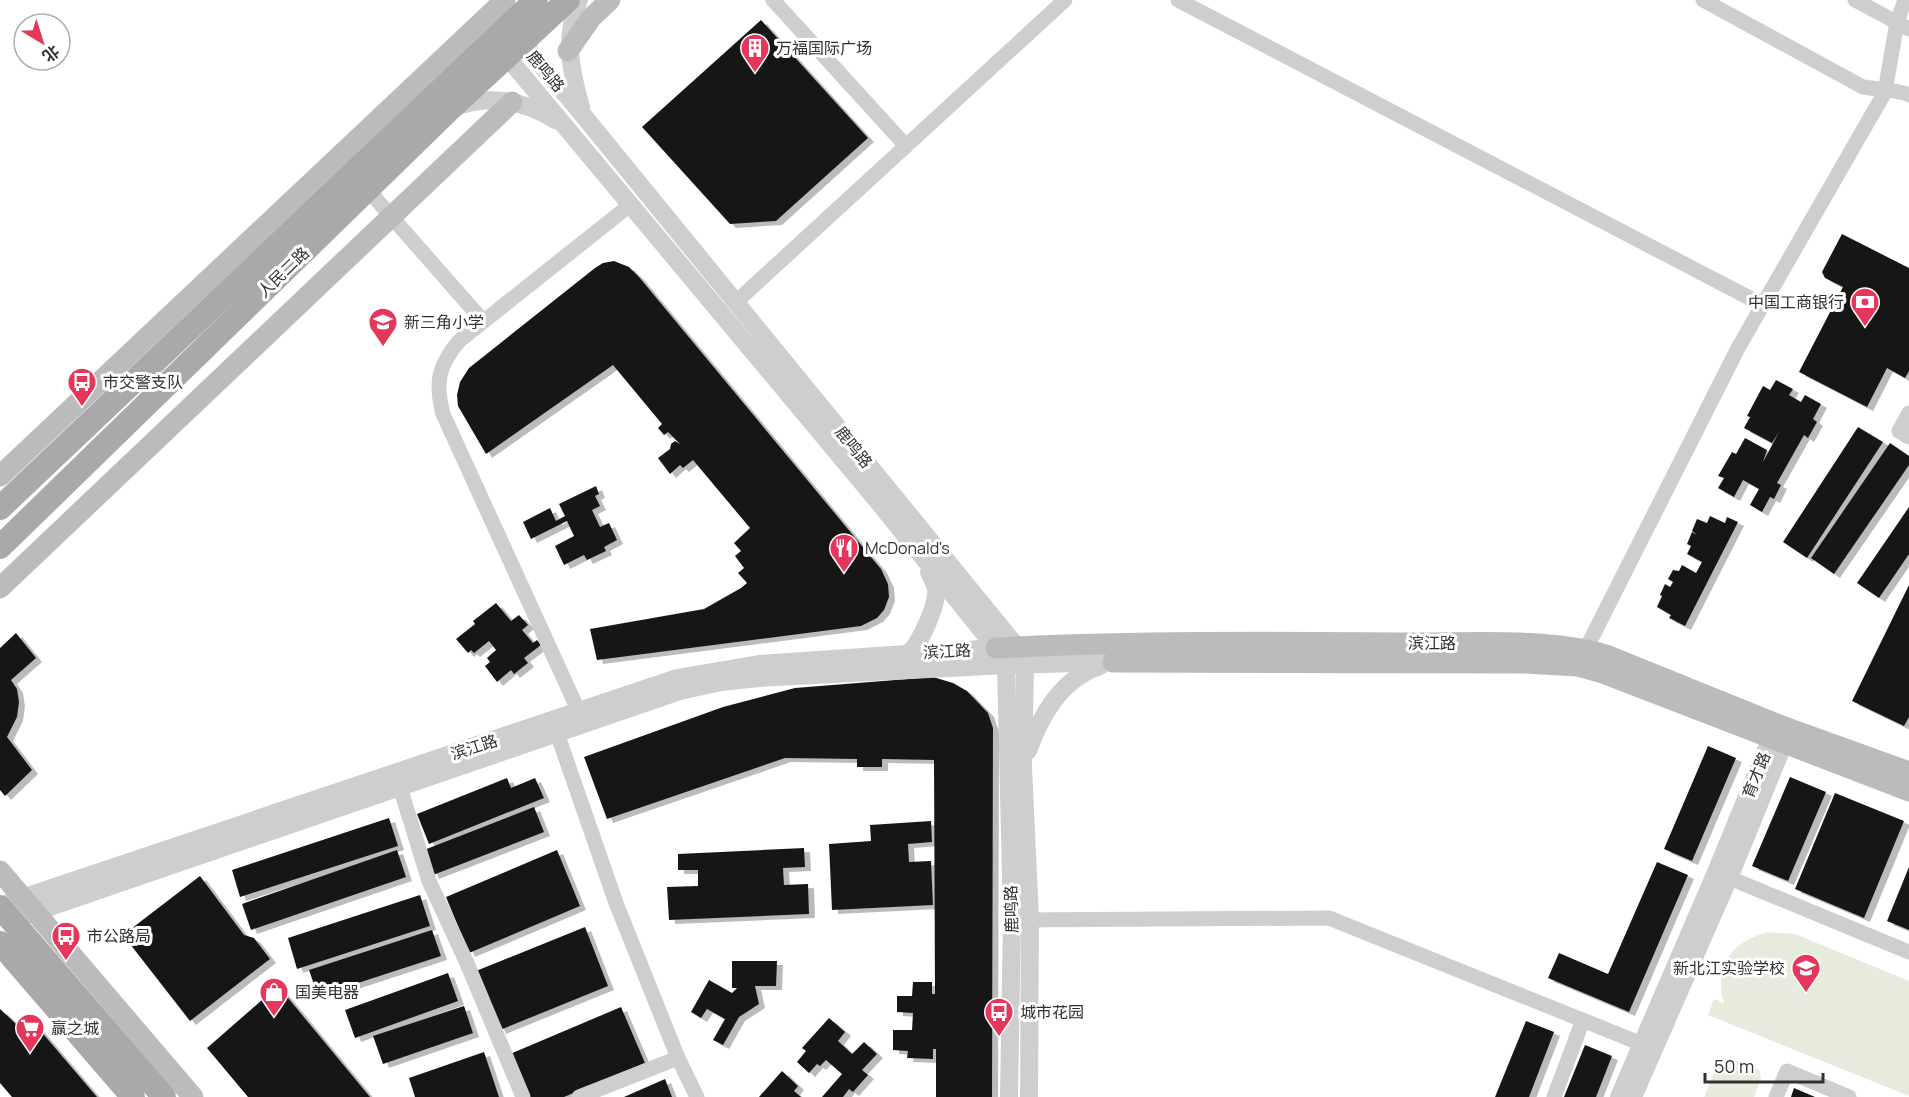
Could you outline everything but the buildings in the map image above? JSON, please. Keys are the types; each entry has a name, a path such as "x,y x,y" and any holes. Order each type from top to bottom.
{"main road":[{"path":"0,476 504,0"},
{"name":"人民二路","path":"0,547 452,108 511,44 536,0"},
{"name":"人民二路","path":"0,508 511,44 568,0"},
{"path":"568,51 581,30 609,0"},
{"path":"0,588 512,102"},
{"name":"滨江路","path":"1011,656 1188,641 1525,644 1586,650 1606,655 1779,736"},
{"name":"滨江路","path":"1113,662 1524,663 1578,666 1907,778"},
{"path":"0,871 194,1097"},
{"path":"4,911 164,1097"},
{"path":"0,943 133,1097"},
{"path":"0,958 118,1097"}],"street":[{"path":"579,0 572,19 568,51 573,81 583,115"},
{"path":"773,0 906,146"},
{"path":"736,302 1065,0"},
{"path":"1178,0 1763,305"},
{"path":"1703,0 1863,87 1909,95"},
{"path":"1855,0 1903,25"},
{"path":"1586,650 1738,348 1885,92 1903,25 1905,0"},
{"name":"鹿鸣路","path":"511,44 583,115 736,302 1011,656 1023,767 1030,919 1029,1097"},
{"name":"鹿鸣路","path":"511,44 567,127 630,205 880,504 919,554 1011,656 1012,920 1009,1097"},
{"path":"452,108 464,103 491,99 512,102 536,109 567,127"},
{"path":"368,190 483,321"},
{"path":"579,712 441,407 438,384 440,369 447,354 459,341 630,205"},
{"path":"1909,413 1899,432 1909,437"},
{"path":"908,653 918,643 936,596 934,583 919,554"},
{"name":"滨江路","path":"30,905 677,678 759,664 908,653 1113,662"},
{"name":"滨江路","path":"4,911 30,905 400,787 680,691 721,682 1011,656"},
{"path":"1023,767 1044,713 1067,684 1081,674 1113,662"},
{"path":"557,733 616,903 696,1097"},
{"name":"育才路","path":"1633,1097 1779,736"},
{"path":"400,787 429,881 466,961 523,1097"},
{"path":"1723,875 1909,952"},
{"name":"育才路","path":"1619,1097 1723,875"},
{"path":"1012,920 1329,918 1642,1044"},
{"path":"1554,1097 1583,1020"},
{"path":"579,1097 678,1058"},
{"path":"1776,1097 1787,1071 1850,1097"}],"shaded area":[{"path":"1768,932 1795,934 1909,981 1909,1096 1708,1015 1714,999 1724,1003 1721,978 1728,957 1744,942"},
{"path":"1723,1058 1730,1058 1759,1070 1761,1078 1754,1097 1704,1097 1717,1065"}],"place":[{"name":"万福国际广场","path":"755,74"},
{"name":"中国工商银行","path":"1865,328"},
{"name":"新三角小学","path":"383,348"},
{"name":"市交警支队","path":"82,408"},
{"name":"McDonald's","path":"844,574"},
{"name":"市公路局","path":"66,962"},
{"name":"新北江实验学校","path":"1806,994"},
{"name":"国美电器","path":"274,1018"},
{"name":"城市花园","path":"999,1038"},
{"name":"赢之城","path":"30,1054"}]}
